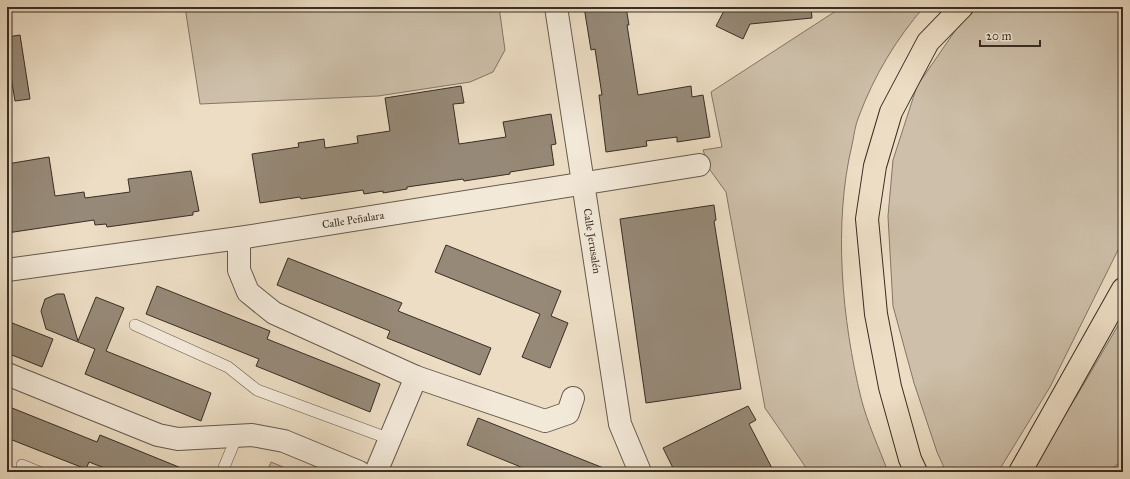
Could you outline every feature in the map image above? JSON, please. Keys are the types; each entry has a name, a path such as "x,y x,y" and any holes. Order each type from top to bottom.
{"highway":[{"path":"913,466 890,387 876,314 867,219 875,166 890,112 928,42 962,7"},
{"path":"1020,472 1123,289"}],"street":[{"name":"Calle Jerusalén","path":"556,7 620,424 640,472"},
{"name":"Calle Peñalara","path":"7,270 239,238 699,165"},
{"path":"239,238 239,270 248,292 274,313 416,377 545,421 568,413 573,398"},
{"path":"7,374 158,435 178,439 252,435 284,441 359,472"},
{"path":"376,472 416,377"}],"lane":[{"path":"135,325 228,367 257,390 390,439"},
{"path":"222,472 238,436"},
{"path":"22,465 39,472"}],"shaded area":[{"path":"185,7 499,7 505,50 493,72 470,82 378,96 200,104"},
{"path":"842,7 924,7 895,45 879,72 865,101 855,130 846,175 843,207 841,239 842,272 854,368 861,398 870,426 888,472 809,472 765,408 726,192 710,170 703,150 722,147 711,92"},
{"path":"975,7 1123,7 1123,240 1050,387 998,472 946,472 937,452 914,383 893,306 888,216 893,160 917,86 966,15"},
{"path":"1123,317 1123,461 1106,472 1030,472 1079,392"},
{"path":"271,462 295,472 267,472"}],"building":[{"path":"584,7 626,7 629,25 627,25 638,95 691,86 692,97 703,95 710,137 677,142 677,137 646,141 647,146 606,152 599,95 602,95 595,49 591,50"},
{"path":"726,7 811,7 812,18 750,24 743,39 716,26"},
{"path":"20,35 30,99 15,101 9,65 7,65 7,37"},
{"path":"461,86 464,103 453,104 459,144 506,137 503,122 551,114 556,144 551,145 554,165 464,181 463,179 407,187 407,189 383,193 383,191 364,194 363,190 260,203 252,154 299,147 298,143 324,139 325,148 358,143 357,136 390,131 385,98"},
{"path":"49,157 55,196 84,192 85,198 130,192 128,179 191,171 199,211 193,212 193,215 107,227 106,224 95,225 94,220 7,233 7,164"},
{"path":"714,205 716,220 714,221 741,389 646,403 620,219"},
{"path":"446,245 561,291 551,316 568,323 550,368 522,357 540,314 435,272"},
{"path":"288,258 402,303 398,311 491,348 480,375 387,338 390,331 277,285"},
{"path":"157,286 270,331 267,339 380,384 370,412 256,366 259,359 146,314"},
{"path":"57,294 64,294 78,341 96,297 124,308 106,351 211,393 201,421 85,374 95,349 46,329 41,311 45,299"},
{"path":"7,321 53,339 42,367 7,353"},
{"path":"7,406 97,442 100,435 191,472 115,472 89,462 86,469 7,438"},
{"path":"748,406 756,420 749,424 774,472 675,472 663,448"},
{"path":"478,418 611,472 533,472 467,445"}]}
